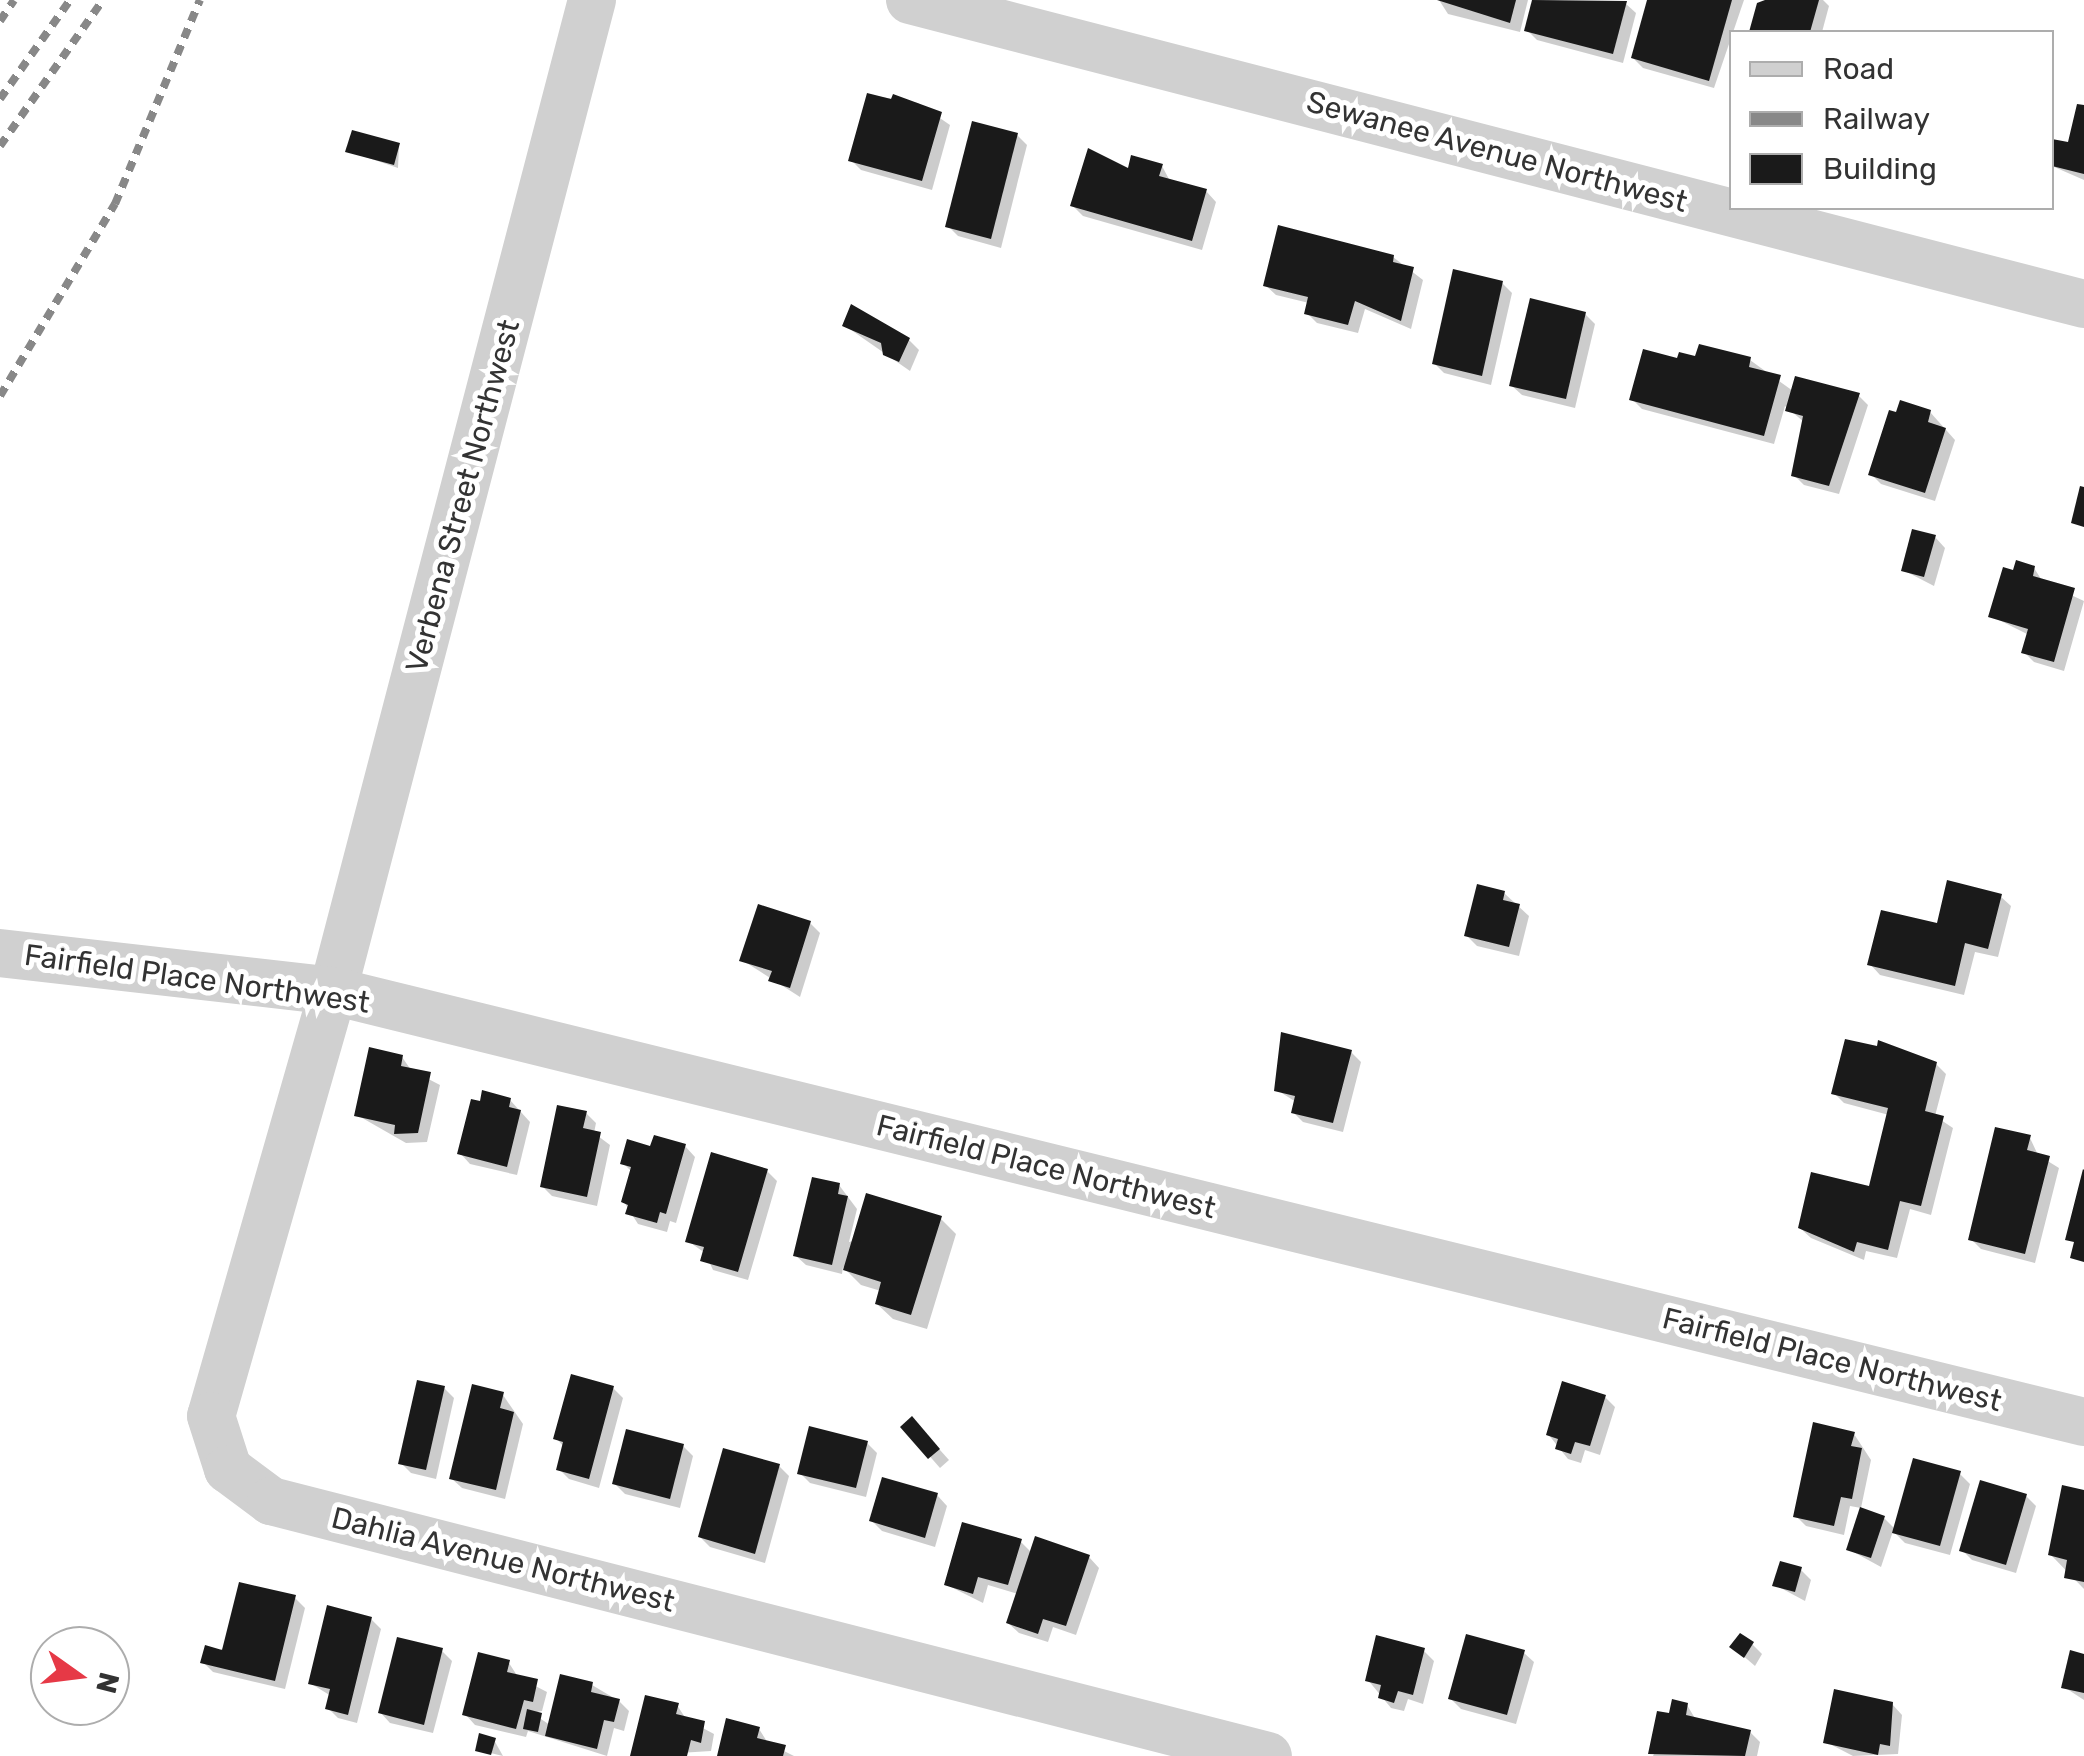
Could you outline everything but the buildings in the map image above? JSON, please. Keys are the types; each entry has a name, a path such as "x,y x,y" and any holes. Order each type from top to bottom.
{"street":[{"name":"Verbena Street Northwest","path":"334,991 592,0"},
{"name":"Sewanee Avenue Northwest","path":"910,0 2084,304"},
{"name":"Fairfield Place Northwest","path":"0,953 334,991 2084,1422"},
{"name":"Dahlia Avenue Northwest","path":"334,991 212,1416 228,1469 272,1501 1268,1756"}],"railway":[{"path":"0,21 14,0"},
{"path":"0,99 70,0"},
{"path":"0,146 103,0"},
{"path":"0,396 115,204 200,0"}]}
